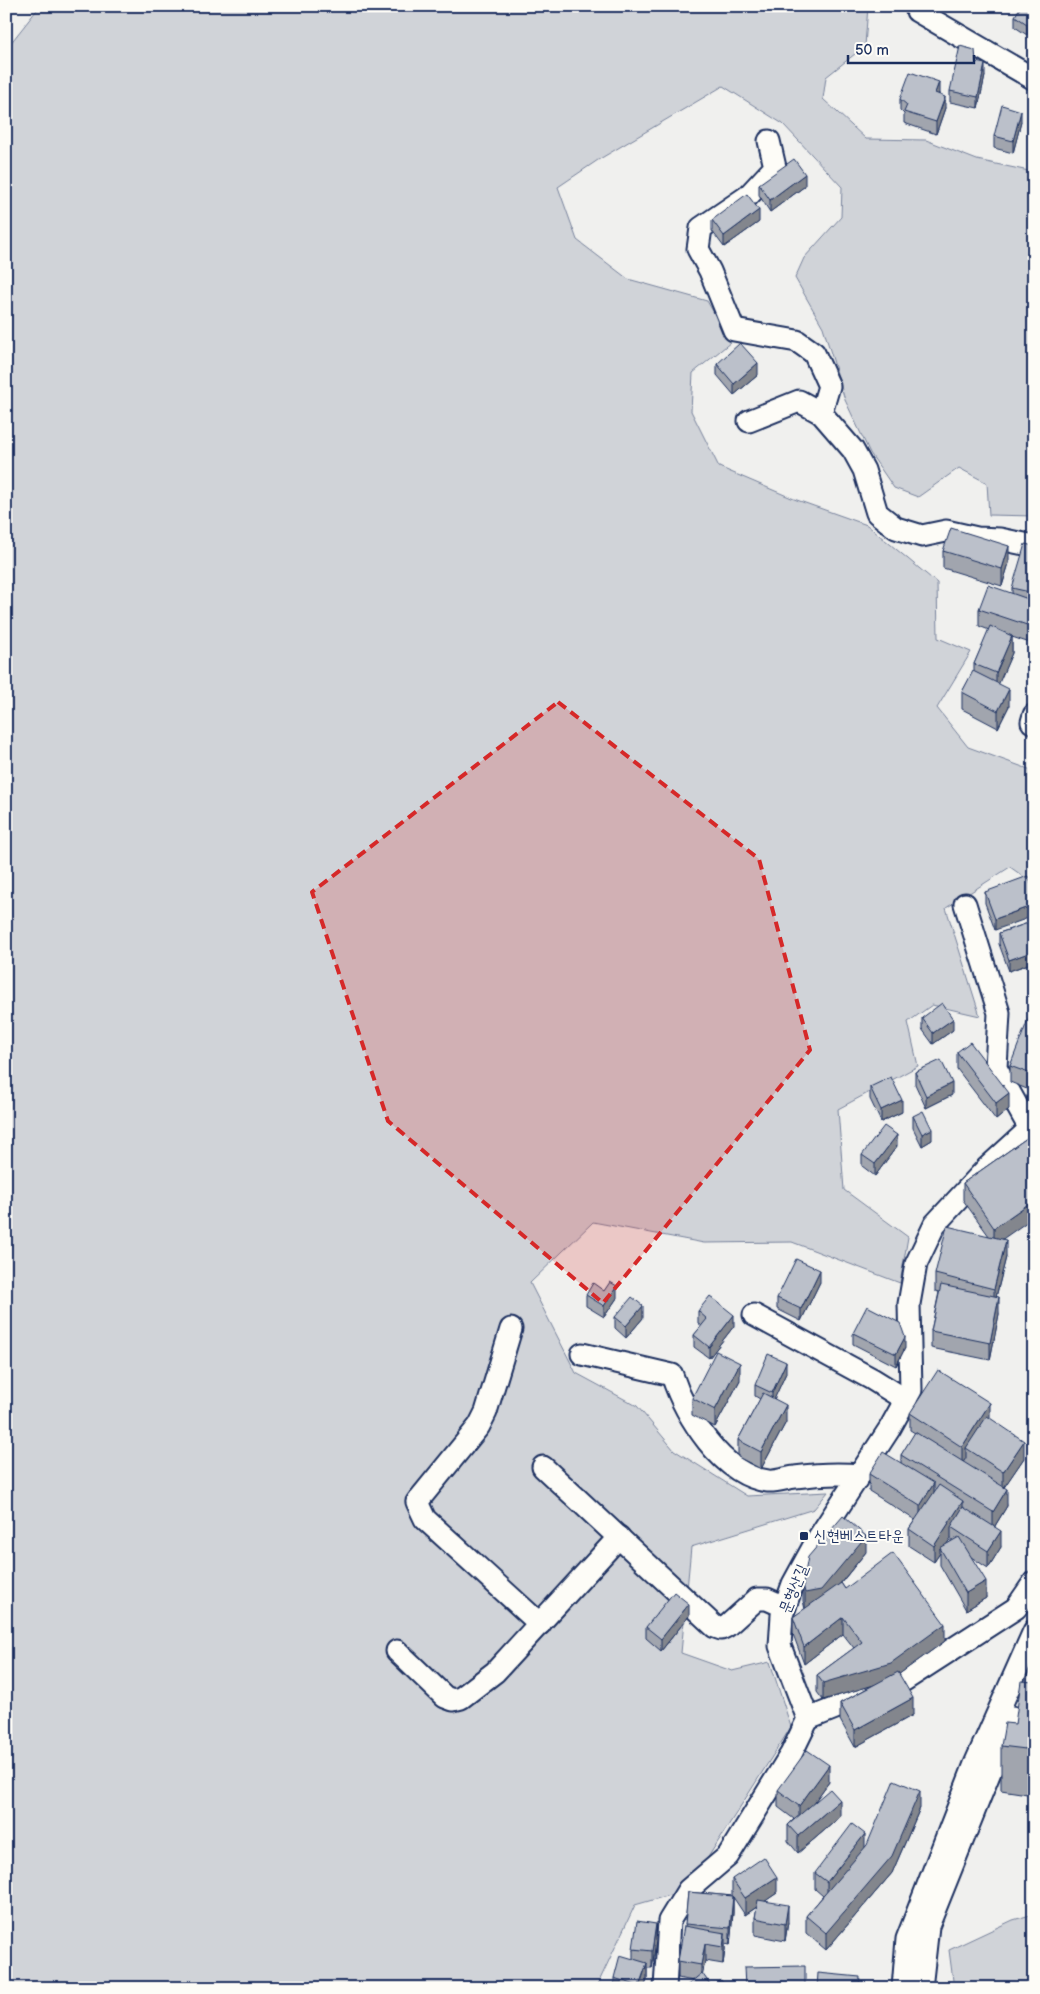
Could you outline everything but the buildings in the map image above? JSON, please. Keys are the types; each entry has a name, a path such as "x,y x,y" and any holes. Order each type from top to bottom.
{"street":[{"path":"916,12 1034,79"},
{"path":"768,141 775,167 748,196 701,228 698,249 710,271 734,330 797,341 814,353 829,386 821,413"},
{"path":"748,421 798,401 821,413 857,457 864,470 877,513 896,528 922,536 946,532 977,538 1000,539 1034,546"},
{"path":"1034,715 1032,722 1034,723"},
{"path":"965,904 999,1013 996,1068 1032,1127"},
{"name":"문형산길","path":"808,1719 780,1646 784,1607 793,1584 817,1540 860,1475 911,1390 909,1304 916,1264 935,1224 987,1168 1032,1127"},
{"path":"754,1314 872,1379 906,1400"},
{"path":"511,1329 486,1412 479,1426 417,1502 425,1519 540,1624"},
{"path":"582,1354 672,1375 688,1414 713,1450 748,1475 769,1481 835,1473 860,1475"},
{"path":"543,1467 715,1626 721,1629 727,1626 744,1608 757,1599 767,1599 784,1607"},
{"path":"397,1650 445,1697 453,1700 470,1693 495,1672 619,1537"},
{"path":"665,1988 669,1921 688,1890 728,1856 791,1754 808,1719 903,1681 1016,1608 1034,1582"},
{"path":"903,1988 907,1939 975,1764 1034,1631"},
{"path":"921,1988 928,1926 986,1785 1034,1659"}],"highlighted area":[{"path":"558,702 759,859 810,1050 603,1303 388,1121 312,892"}],"shaded area":[{"path":"40,6 868,6 865,46 826,77 823,99 866,139 926,140 977,160 1029,171 1034,175 1034,516 989,515 987,483 959,468 918,497 894,488 870,453 845,400 823,327 795,278 804,258 841,217 842,187 783,124 723,86 598,160 558,187 577,240 628,279 707,301 731,342 693,373 691,411 719,467 794,499 867,525 937,583 938,638 971,652 937,708 968,747 1034,771 1034,884 1010,867 946,908 980,1016 932,1005 908,1022 918,1066 838,1109 844,1190 908,1237 900,1283 792,1242 704,1243 593,1222 530,1283 576,1373 637,1406 674,1450 747,1496 828,1492 814,1509 691,1547 681,1653 732,1671 770,1662 791,1727 705,1862 670,1895 635,1905 596,1988 6,1988 6,49"},
{"path":"1034,1914 1034,1988 954,1988 949,1950 1013,1920"}],"place":[{"name":"신현베스트타운","path":"804,1536"}]}
